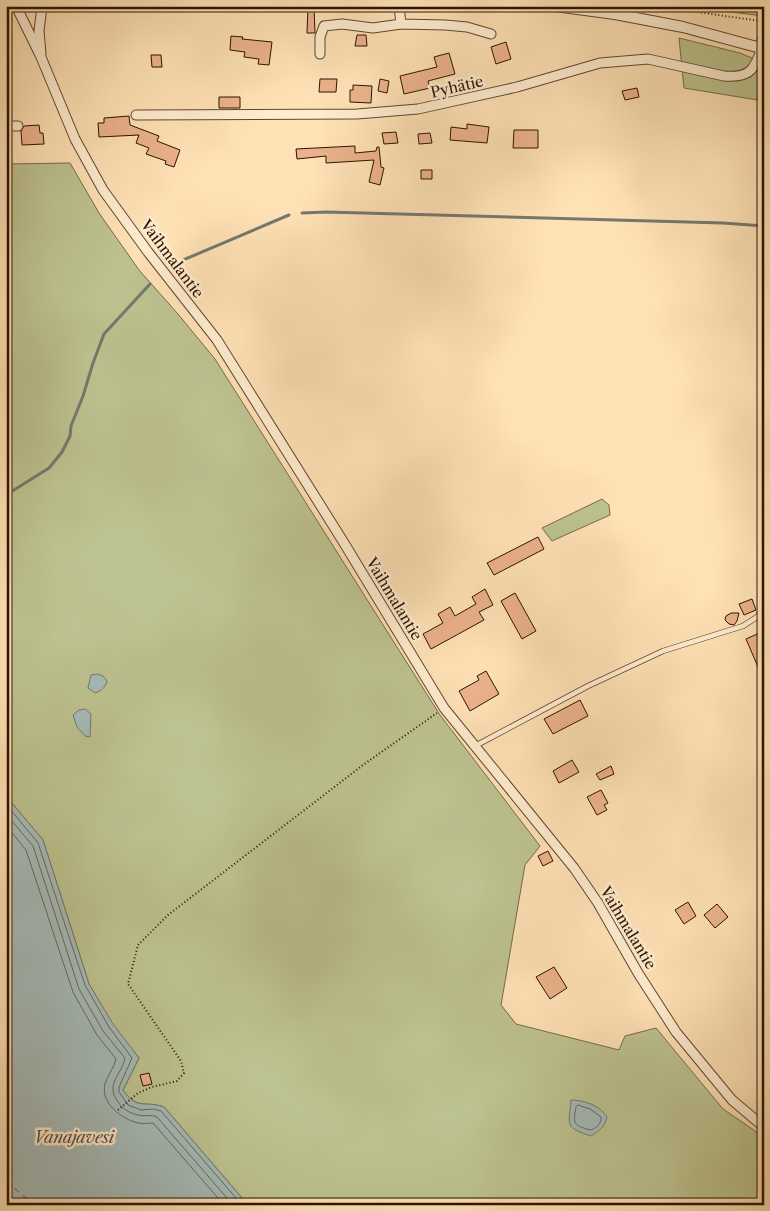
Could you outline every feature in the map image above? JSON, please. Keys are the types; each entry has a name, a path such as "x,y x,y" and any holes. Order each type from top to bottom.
{"street":[{"name":"Vaihmalantie","path":"16,6 41,57 75,139 103,190 148,252 217,340 344,542 444,708 574,868 598,903 638,973 676,1032 732,1100 764,1127"},
{"name":"Vaihmalantie","path":"41,57 39,31 42,6"},
{"path":"399,6 401,24"},
{"path":"555,6 615,14 683,27 761,48"},
{"path":"320,54 320,37 324,26 342,24 373,28 401,24 460,26 491,34"},
{"name":"Pyhätie","path":"136,115 357,114 418,109 518,87 600,63 648,59 735,77 748,73 754,68 761,48"},
{"path":"6,126 18,126"}],"lane":[{"path":"761,48 764,28"},
{"path":"475,746 588,686 654,655 679,645 743,626 758,617 764,608"}],"path":[{"path":"656,6 764,22"},
{"path":"118,1110 138,1094 152,1087 177,1081 184,1073 181,1060 128,984 138,946 168,915 363,765 444,708"}],"green space":[{"path":"680,6 764,6 764,16"},
{"path":"679,38 740,53 764,63 764,101 684,88"},
{"path":"70,163 99,213 139,270 215,359 440,715 540,846 525,865 501,1005 516,1024 619,1050 625,1036 656,1028 723,1109 764,1137 764,1205 248,1205 164,1107 137,1103 123,1090 139,1058 113,1025 89,984 43,840 6,796 6,164"},
{"path":"602,499 609,505 610,515 552,541 542,528"}],"water":[{"path":"98,674 107,681 102,689 95,693 88,688 91,675"},
{"path":"85,709 91,714 90,737 85,736 77,727 73,715 79,710"},
{"name":"Vanajavesi","path":"6,796 43,840 89,984 113,1024 139,1058 123,1090 137,1103 164,1107 248,1205 6,1205"},
{"path":"571,1100 587,1102 604,1113 607,1117 605,1123 597,1132 591,1136 572,1128 569,1120"}],"building":[{"path":"308,6 314,6 315,33 307,33"},
{"path":"357,35 366,35 367,46 355,46"},
{"path":"231,36 272,42 269,65 258,64 259,59 244,57 245,52 230,50"},
{"path":"506,42 511,59 496,64 491,47"},
{"path":"449,53 455,74 428,81 430,88 404,94 400,76 437,67 434,57"},
{"path":"151,55 161,55 162,67 152,67"},
{"path":"320,79 337,79 336,92 319,92"},
{"path":"380,79 389,81 387,93 378,91"},
{"path":"353,85 372,86 371,103 350,102 350,90 353,90"},
{"path":"637,88 639,97 625,100 622,91"},
{"path":"219,97 240,97 240,108 219,108"},
{"path":"129,116 130,125 159,136 157,141 180,150 174,167 165,164 166,161 146,154 149,148 136,143 139,135 99,137 98,123 104,123 104,118"},
{"path":"467,124 489,127 487,143 450,140 451,127 467,129"},
{"path":"39,125 40,133 43,133 44,144 22,145 21,131 24,126"},
{"path":"514,130 538,130 538,148 513,148"},
{"path":"396,132 398,143 384,144 382,133"},
{"path":"430,133 432,143 419,144 418,134"},
{"path":"355,146 355,153 376,151 377,147 379,147 381,167 384,168 380,185 369,182 374,160 326,163 326,156 297,159 296,149"},
{"path":"421,170 432,170 432,179 421,179"},
{"path":"538,537 544,549 494,575 487,563"},
{"path":"485,589 493,605 479,612 484,620 431,649 423,634 443,623 438,614 450,607 455,616 476,604 472,597"},
{"path":"515,593 536,631 522,639 501,601"},
{"path":"752,599 756,610 744,615 739,604"},
{"path":"731,613 739,613 734,625 729,624 725,620 726,616"},
{"path":"764,631 764,681 746,639"},
{"path":"486,671 499,694 470,711 459,691 479,680 477,676"},
{"path":"580,700 588,716 553,734 544,719"},
{"path":"572,760 579,772 559,783 553,771"},
{"path":"611,766 614,774 600,780 596,774"},
{"path":"601,790 608,803 604,805 607,810 597,815 587,797"},
{"path":"548,851 553,861 543,866 538,856"},
{"path":"688,902 696,916 684,924 675,910"},
{"path":"717,904 728,917 715,928 704,915"},
{"path":"554,967 567,988 550,999 536,977"},
{"path":"149,1073 152,1084 143,1086 140,1075"}],"waterway":[{"path":"302,213 326,212 723,223 764,226"},
{"path":"176,263 289,215"},
{"path":"6,495 49,468 62,452 70,436 71,426 104,334 150,284"}],"ferry route":[{"path":"6,1181 34,1205"}]}
